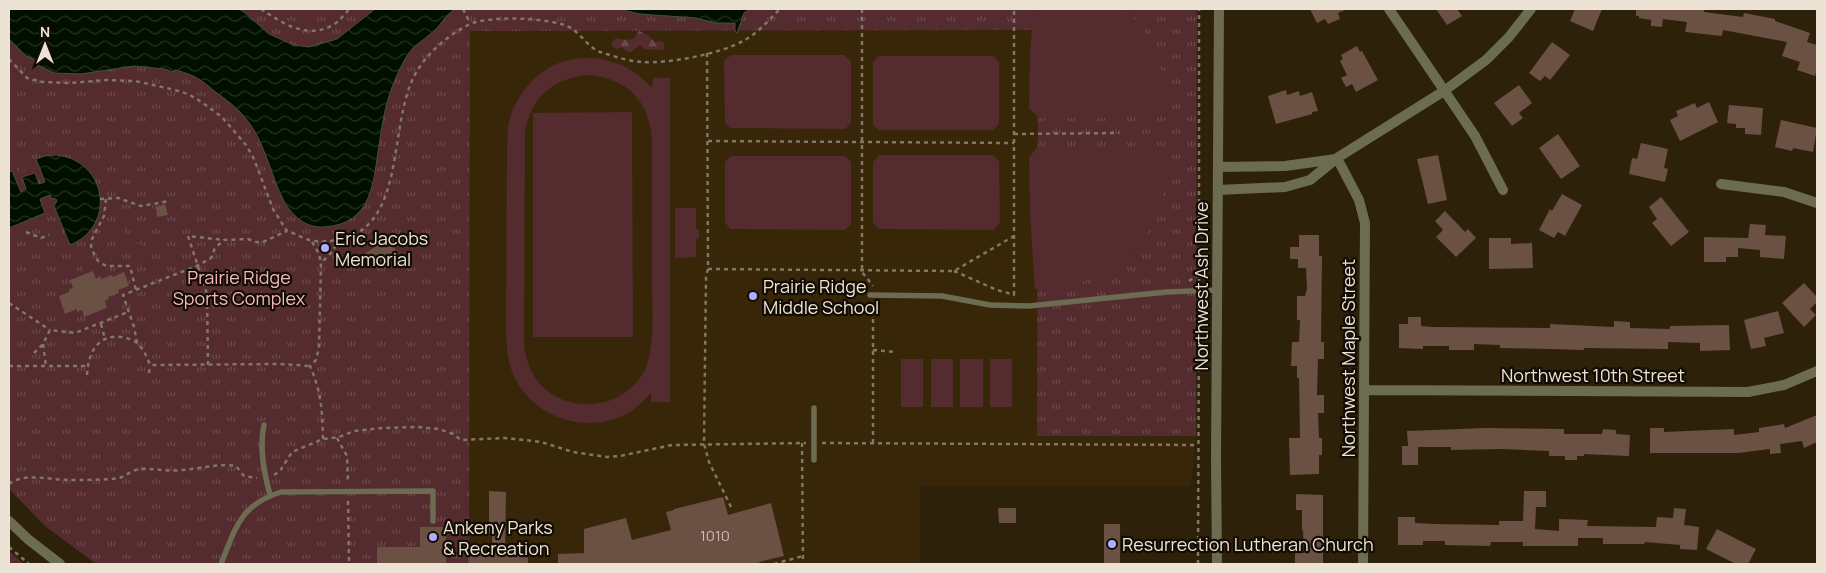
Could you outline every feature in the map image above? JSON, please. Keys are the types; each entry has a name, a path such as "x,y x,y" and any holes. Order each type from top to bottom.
{"street":[{"name":"Northwest Ash Drive","path":"1217,564 1218,9"},
{"path":"1389,9 1475,136 1503,190"},
{"path":"1218,190 1285,187 1310,180 1337,158 1444,91 1486,60 1509,37 1531,9"},
{"path":"1218,167 1285,166 1337,158"},
{"name":"Northwest Maple Street","path":"1337,158 1359,200 1365,223 1363,564"},
{"path":"1721,184 1784,192 1817,203"},
{"name":"Northwest 10th Street","path":"1365,390 1748,392 1784,385 1817,371"},
{"path":"9,521 29,540 60,564"}],"lane":[{"path":"872,295 942,296 990,305 1029,306 1166,292 1218,290"},
{"path":"814,408 814,460"},
{"path":"264,425 262,453 270,495"},
{"path":"221,564 241,518 261,499 281,492 433,491 433,521"}],"path":[{"path":"260,9 284,24 299,30 310,31 332,26 350,9"},
{"path":"463,9 470,24"},
{"path":"208,365 207,294 188,236 224,240 248,239 263,242 286,231 298,234 312,241 338,241 367,226 380,210 390,179 405,100 411,81 428,57 447,37 470,24 514,18 550,21 570,28 590,46 599,51 638,62 655,63 728,48 745,41 780,9"},
{"path":"862,9 862,272 873,285 873,443"},
{"path":"1014,9 1014,295"},
{"path":"707,53 708,269 706,276 704,444 709,462 732,509"},
{"path":"9,58 27,78 42,82 134,81 175,90 188,94 200,101 222,117 246,145 254,160 272,209 286,231"},
{"path":"1014,134 1119,133"},
{"path":"708,142 1014,143"},
{"path":"100,199 123,199 141,206 169,201"},
{"path":"106,199 104,216 92,239 91,246 98,261 106,266 130,266 136,290"},
{"path":"26,232 41,238 50,235"},
{"path":"954,271 1014,236"},
{"path":"137,343 134,327 123,295 199,265 211,258 215,248 224,240"},
{"path":"150,365 280,364 310,366 316,360 319,348 321,263 319,254 312,241"},
{"path":"321,263 332,252 338,241"},
{"path":"708,269 862,272 954,271 1014,295 1024,296"},
{"path":"1185,281 1190,281 1199,275"},
{"path":"9,303 50,330 75,333 128,312"},
{"path":"101,324 105,338"},
{"path":"34,353 43,344 50,330"},
{"path":"87,375 90,353 105,338 113,336 127,338 137,343 145,352 150,365 149,373"},
{"path":"43,344 46,366"},
{"path":"873,350 895,352"},
{"path":"9,366 87,366"},
{"path":"310,366 321,400 323,439"},
{"path":"9,484 17,478 113,479 120,478 128,472 139,469 181,471 226,464 236,466 244,476 271,478 280,471 292,452 323,439 339,437 354,431 418,427 439,429 453,434 461,440 505,438 542,442 573,452 607,457 672,445 704,444 1198,445"},
{"path":"802,443 803,564"},
{"path":"9,547 29,564"},
{"path":"774,564 803,556"}],"shaded area":[{"name":"Prairie Ridge Middle School","path":"1038,30 1037,436 1196,436 1191,486 920,486 920,564 469,564 470,31"}],"green space":[{"name":"Prairie Ridge Sports Complex","path":"9,9 1197,9 1196,436 1037,436 1038,30 470,31 469,564 96,564 45,526 9,489"},
{"path":"1034,9 1125,9 1144,31 1157,56 1165,84 1167,113 1096,118 1039,118 1029,108 1030,52"},
{"path":"639,31 648,35 655,42 661,41 664,43 664,50 645,49 640,45 631,52 627,52 622,47 617,49 612,46 612,42 616,38 633,39"},
{"path":"731,55 844,55 851,61 851,123 845,129 730,128 725,123 724,61"},
{"path":"879,56 993,56 999,62 999,124 993,130 878,130 873,124 873,62"},
{"path":"590,58 610,61 626,67 646,81 652,88 653,78 670,78 670,402 651,402 651,393 639,406 628,413 608,421 592,423 560,418 545,411 532,401 521,389 511,369 506,332 507,150 508,129 512,111 523,91 548,68 569,60","holes":["590,75 603,77 626,87 634,95 642,104 650,126 652,140 653,321 652,341 643,374 627,391 616,398 590,404 564,400 553,395 534,376 525,352 525,131 528,119 539,98 556,84"]},
{"path":"632,112 633,337 533,337 533,113"},
{"path":"1036,148 1096,150 1167,156 1165,185 1158,210 1147,233 1131,252 1112,268 1090,279 1064,286 1035,289 1030,215 1029,158"},
{"path":"879,155 993,155 999,161 1000,222 994,230 879,229 873,223 873,162"},
{"path":"27,156 31,166 20,172 16,161"},
{"path":"731,156 845,156 851,162 851,224 845,230 731,229 725,223 725,162"},
{"path":"675,208 696,208 696,229 699,229 699,238 696,239 696,257 675,258"},
{"path":"109,227 118,227 123,230 132,242 142,246 147,251 154,268 152,269 144,254 128,247 125,240 119,234 105,235 100,245 106,257 119,259 120,263 104,261 99,257 95,245 97,239"},
{"path":"87,249 97,264 109,269 112,275 96,279 84,271 78,255 80,250"},
{"path":"901,359 923,359 923,407 901,407"},
{"path":"931,359 953,359 953,407 931,407"},
{"path":"960,359 983,359 983,407 960,407"},
{"path":"990,359 1012,359 1012,407 990,407"},
{"path":"9,551 24,564 9,564"}],"water":[{"path":"9,9 239,9 269,34 294,45 309,47 337,39 375,9 455,9 447,15 434,31 414,47 401,67 387,104 375,173 368,199 361,210 352,218 340,224 318,227 306,224 292,213 278,189 260,141 250,124 236,108 202,81 175,70 172,72 165,69 134,66 81,74 54,73 26,56 9,39"},
{"path":"618,9 750,9 744,13 737,33 735,31 735,23 716,23 696,18 640,14"},
{"path":"56,155 73,160 86,168 95,181 100,195 100,209 95,224 85,236 70,245 54,206 57,201 51,198 50,195 40,199 45,213 9,228 9,172 12,171 21,192 26,189 22,177 35,173 39,184 45,182 36,159"}],"building":[{"path":"1310,9 1347,9 1338,13 1340,19 1328,24 1325,19 1317,23"},
{"path":"1436,9 1457,9 1462,16 1447,25"},
{"path":"1575,9 1602,9 1593,31 1570,21"},
{"path":"1636,9 1704,9 1704,12 1743,17 1744,13 1775,19 1775,21 1810,33 1807,42 1817,45 1817,69 1815,76 1797,70 1800,62 1782,56 1787,42 1723,30 1722,36 1685,32 1687,22 1663,19 1662,27 1651,26 1651,20 1636,16"},
{"path":"1552,42 1570,55 1550,80 1545,76 1540,81 1529,73"},
{"path":"1357,46 1360,52 1362,51 1378,80 1356,92 1352,84 1346,87 1341,78 1347,75 1340,61 1343,59 1341,55"},
{"path":"1519,85 1532,103 1519,113 1523,118 1512,126 1494,103"},
{"path":"1286,90 1287,95 1299,91 1300,96 1312,92 1318,111 1276,124 1268,96"},
{"path":"1709,102 1718,122 1680,141 1670,120 1678,116 1676,111 1695,103 1697,108"},
{"path":"1729,105 1763,108 1761,135 1745,134 1745,128 1736,128 1736,124 1727,123"},
{"path":"1781,120 1817,128 1813,152 1793,148 1792,151 1775,147"},
{"path":"1558,134 1580,166 1561,179 1539,148"},
{"path":"1641,143 1668,149 1664,168 1668,169 1665,182 1629,174 1632,158 1637,159"},
{"path":"1438,155 1447,200 1428,204 1417,159"},
{"path":"1562,194 1582,205 1565,236 1558,232 1554,238 1539,230 1550,209 1552,211"},
{"path":"1661,197 1689,232 1671,246 1652,223 1657,219 1649,207"},
{"path":"165,204 168,215 157,217 156,207"},
{"path":"1445,211 1465,232 1468,229 1476,238 1456,257 1436,237 1443,230 1435,221"},
{"path":"1750,224 1766,225 1765,235 1786,236 1784,259 1760,257 1760,250 1738,248 1738,257 1726,257 1726,262 1704,262 1704,237 1748,238"},
{"path":"1299,235 1319,235 1319,256 1322,256 1321,342 1324,342 1324,359 1318,359 1317,395 1324,395 1324,413 1318,413 1319,438 1322,438 1322,455 1319,455 1319,474 1290,475 1289,438 1300,438 1299,378 1297,378 1297,366 1291,366 1292,342 1299,342 1300,320 1297,320 1297,296 1305,296 1307,289 1306,268 1298,268 1298,259 1290,259 1290,247 1299,247"},
{"path":"1489,238 1511,238 1511,244 1532,243 1533,268 1489,269"},
{"path":"387,239 396,250 371,267 363,255"},
{"path":"93,271 96,279 100,276 101,279 112,275 113,277 124,272 129,286 118,290 119,293 108,297 109,299 105,301 107,308 84,317 82,310 77,312 77,309 65,314 59,296 73,288 70,280"},
{"path":"1804,283 1817,297 1817,302 1810,309 1816,315 1804,327 1782,303"},
{"path":"1778,311 1784,333 1764,338 1766,346 1751,349 1744,320"},
{"path":"1408,317 1421,317 1421,326 1432,327 1550,328 1550,324 1614,327 1614,321 1630,322 1630,328 1670,329 1670,326 1729,325 1730,350 1700,351 1700,343 1668,342 1668,349 1500,348 1500,345 1474,344 1474,350 1449,350 1449,346 1423,346 1423,349 1399,348 1399,324 1408,324"},
{"path":"1817,415 1817,442 1804,448 1802,441 1780,444 1781,453 1770,454 1770,449 1738,453 1650,453 1650,428 1664,428 1664,432 1734,429 1734,435 1759,432 1759,428 1784,424 1785,428"},
{"path":"1486,428 1564,429 1564,434 1602,434 1603,429 1616,430 1616,434 1630,435 1629,456 1584,454 1584,456 1577,456 1577,460 1565,460 1565,456 1549,456 1549,451 1501,449 1451,450 1451,447 1418,447 1418,465 1402,465 1402,446 1408,446 1407,431"},
{"path":"489,491 506,492 505,554 528,554 528,564 469,564 468,554 492,554 492,533 489,533"},
{"path":"1524,491 1546,491 1546,507 1536,507 1535,529 1559,531 1559,519 1588,520 1587,526 1656,527 1657,517 1673,518 1674,508 1686,509 1684,525 1699,527 1697,550 1680,549 1680,545 1645,542 1644,544 1603,544 1603,538 1578,538 1578,546 1523,546 1523,542 1491,542 1490,546 1445,545 1445,541 1423,541 1423,545 1398,545 1398,517 1415,517 1415,523 1434,524 1499,525 1499,521 1523,521"},
{"path":"1296,494 1323,495 1323,564 1295,564 1295,553 1304,553 1302,510 1296,510"},
{"path":"723,497 728,515 771,503 784,556 759,562 760,564 558,564 558,554 584,553 584,529 626,518 632,540 671,530 666,512"},
{"path":"998,508 1016,508 1016,523 999,523"},
{"name":"Resurrection Lutheran Church","path":"1104,524 1120,524 1120,564 1104,564"},
{"name":"Ankeny Parks & Recreation","path":"420,527 446,527 446,564 377,564 377,547 420,547"},
{"path":"1717,529 1756,549 1748,564 1736,564 1706,549"}],"place":[{"name":"Eric Jacobs Memorial","path":"325,248"},
{"name":"Prairie Ridge Middle School","path":"753,296"},
{"name":"Ankeny Parks & Recreation","path":"433,537"},
{"name":"Resurrection Lutheran Church","path":"1112,544"}]}
